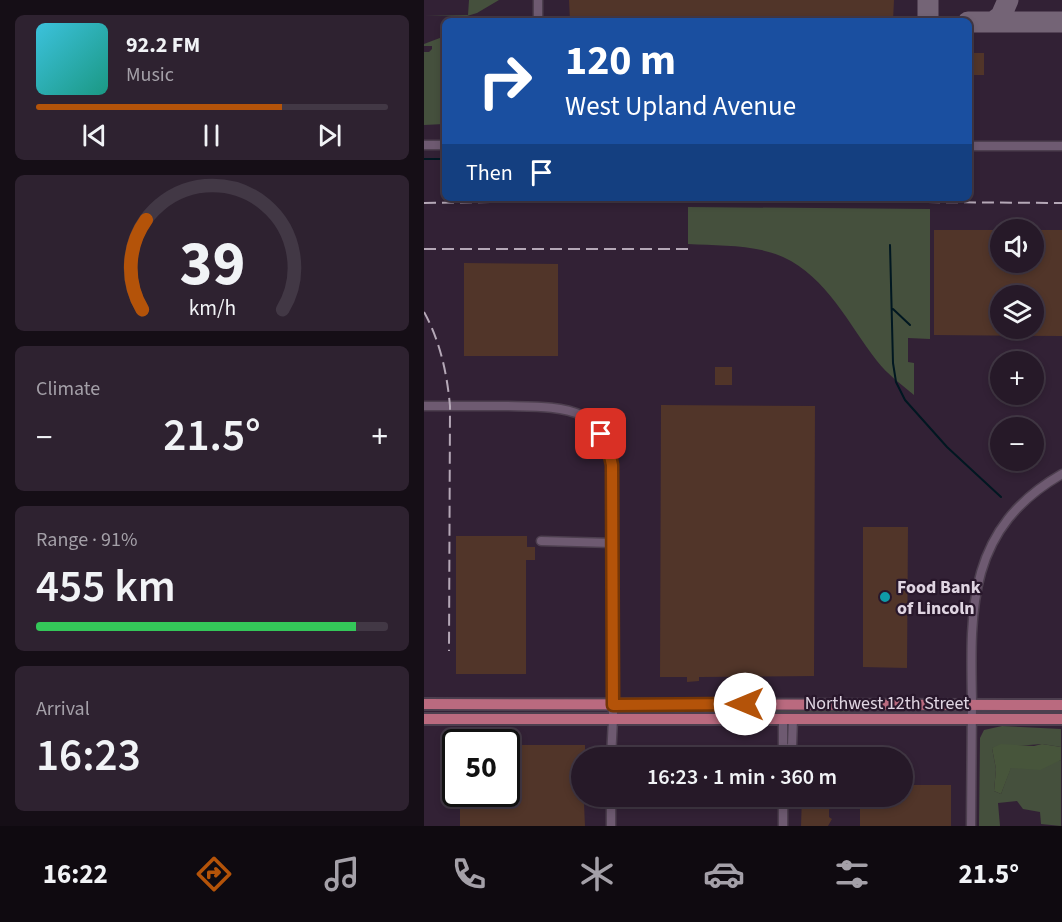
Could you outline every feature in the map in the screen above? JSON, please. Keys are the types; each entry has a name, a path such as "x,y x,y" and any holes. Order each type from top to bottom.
{"main road":[{"name":"Northwest 12th Street","path":"424,704 1062,705"},
{"name":"Northwest 12th Street","path":"424,719 1062,719"}],"street":[{"path":"538,0 538,18"},
{"path":"424,145 442,145"},
{"path":"972,146 1062,146"},
{"path":"424,406 558,407 580,414 601,434 608,447 612,465 612,747"},
{"path":"971,826 972,614 976,586 982,565 994,539 1013,513 1030,496 1062,474"},
{"path":"541,542 612,543"},
{"path":"784,747 788,719"},
{"path":"611,807 611,826"},
{"path":"783,807 783,826"}],"green space":[{"path":"469,0 499,0 467,16 424,16 468,15"},
{"path":"442,37 442,124 424,125 424,52 429,52 432,46 424,46"},
{"path":"688,207 930,209 930,339 908,338 908,362 914,363 914,395 881,366 825,289 799,266 783,257 760,250 736,246 688,244"},
{"path":"714,709 849,709 850,714 697,715 697,713"},
{"path":"1002,726 1061,729 1061,747 1042,744 992,748 996,769 994,791 1001,794 1011,767 1025,768 1061,760 1061,826 1041,824 1040,812 1023,809 1017,801 998,803 1000,826 979,826 980,738 984,730"},
{"path":"1001,744 1034,746 1042,744 1061,747 1061,760 1040,770 1011,768 1001,794 994,791 996,769 992,748"}],"building":[{"path":"569,0 894,0 893,18 570,18"},
{"path":"972,53 984,53 984,75 972,75"},
{"path":"934,230 990,230 990,273 1044,273 1044,230 1062,230 1062,336 1044,336 1044,285 990,285 990,335 934,335"},
{"path":"464,263 558,264 558,356 464,356"},
{"path":"715,367 732,367 732,385 715,385"},
{"path":"661,405 815,406 814,676 699,677 699,681 687,682 687,677 660,677"},
{"name":"Food Bank of Lincoln","path":"863,527 908,527 907,668 863,667"},
{"path":"456,536 527,536 527,547 535,547 535,560 526,560 526,674 456,674"},
{"path":"520,745 585,745 585,747 571,747 571,807 584,807 585,826 460,826 460,807 520,807"},
{"path":"913,785 951,785 951,826 860,826 860,807 913,807"},
{"path":"802,807 830,807 829,817 832,819 828,826 801,826"}],"waterway":[{"path":"424,159 442,159"},
{"path":"890,245 893,363 896,382 905,400 947,447 1001,497"},
{"path":"893,309 910,325"}],"taxiway":[{"path":"928,0 928,18"},
{"path":"993,22 1001,16 1008,0"},
{"path":"972,22 1062,22"}],"railway":[{"path":"424,203 559,201"},
{"path":"771,201 1062,203"},
{"path":"424,249 688,249"},
{"path":"424,312 442,358 450,406 449,651"}],"place":[{"name":"Food Bank of Lincoln","path":"885,597"}],"route":[{"path":"601,434 608,447 612,465 613,705 745,704"}]}
